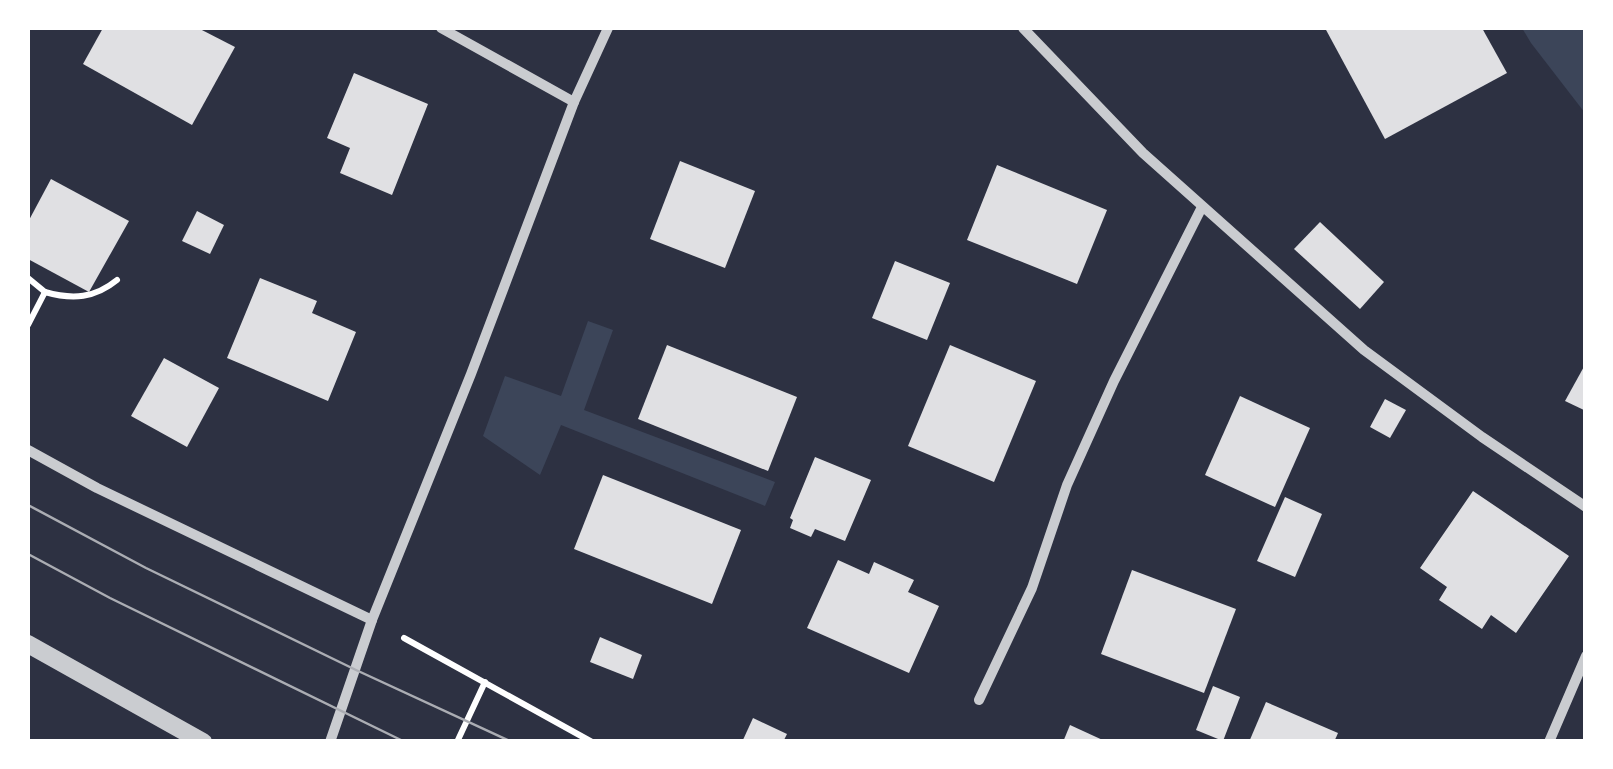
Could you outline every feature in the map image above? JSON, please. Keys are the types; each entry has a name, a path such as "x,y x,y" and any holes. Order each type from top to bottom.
{"street":[{"path":"441,28 574,102"},
{"path":"330,742 372,620 574,102 608,28"},
{"path":"1023,28 1143,153 1364,350 1482,437 1586,506"},
{"path":"980,700 1032,588 1075,468 1114,381 1202,207"},
{"path":"28,450 97,488 372,620"},
{"path":"28,644 203,742"},
{"path":"1550,742 1586,656"}],"path":[{"path":"28,278 45,292 67,298 104,290 118,280"},
{"path":"28,326 45,292"},
{"path":"372,620 592,742"},
{"path":"457,742 486,682"}],"shaded area":[{"path":"1522,28 1585,28 1585,113 1531,43"},
{"path":"588,321 613,330 584,410 775,482 765,506 561,425 540,475 483,436 505,376 561,396"}],"building":[{"path":"103,28 198,28 235,47 192,125 83,64"},
{"path":"1325,28 1482,28 1507,73 1385,139"},
{"path":"354,73 428,104 392,195 340,173 350,148 327,138"},
{"path":"680,161 755,191 725,268 650,239"},
{"path":"997,165 1107,210 1077,284 967,240"},
{"path":"51,179 129,221 89,292 28,259 28,222"},
{"path":"197,211 224,225 210,254 182,241"},
{"path":"1320,222 1384,282 1360,309 1294,249"},
{"path":"895,261 950,283 927,340 872,318"},
{"path":"260,278 317,301 312,313 356,332 328,401 227,358"},
{"path":"667,345 797,397 768,471 638,419"},
{"path":"950,345 1036,381 994,482 908,446"},
{"path":"164,358 219,388 187,447 131,416"},
{"path":"1586,363 1586,411 1565,401"},
{"path":"1240,396 1310,428 1275,507 1205,475"},
{"path":"1385,399 1406,410 1390,438 1370,427"},
{"path":"815,457 871,480 845,541 815,529 811,537 790,528 790,518"},
{"path":"603,475 741,530 712,604 574,549"},
{"path":"1473,491 1569,556 1516,633 1491,615 1482,629 1439,600 1447,587 1420,568"},
{"path":"1285,497 1322,514 1295,577 1257,561"},
{"path":"838,560 869,574 874,562 914,580 908,592 939,606 909,673 807,628"},
{"path":"1132,570 1236,609 1204,693 1101,654"},
{"path":"600,637 642,655 633,679 590,662"},
{"path":"1213,686 1240,697 1223,741 1196,730"},
{"path":"1266,702 1338,733 1334,742 1249,742"},
{"path":"753,718 787,734 783,742 742,742"},
{"path":"1070,725 1107,742 1063,742"}],"tram line":[{"path":"28,505 146,568 512,742"},
{"path":"28,554 405,742"}]}
